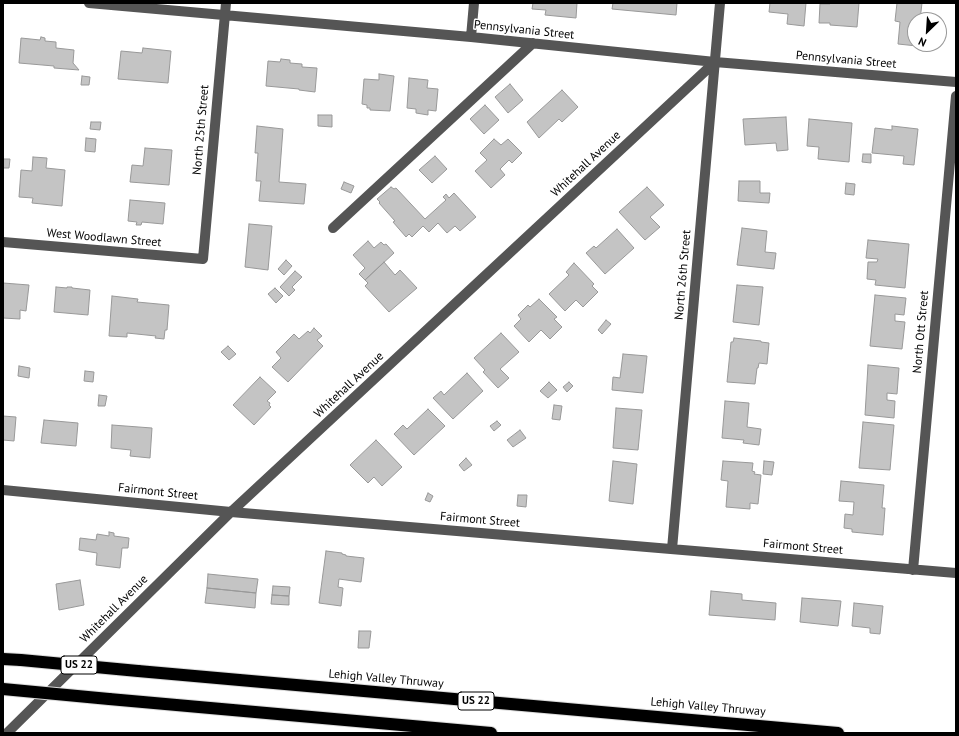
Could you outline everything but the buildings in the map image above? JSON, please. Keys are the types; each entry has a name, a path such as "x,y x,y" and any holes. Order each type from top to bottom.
{"highway":[{"name":"Lehigh Valley Thruway","path":"3,658 838,733"},
{"path":"3,689 491,733"}],"street":[{"name":"Pennsylvania Street","path":"89,3 471,37 715,62 956,82"},
{"name":"North 25th Street","path":"203,260 226,3"},
{"path":"471,37 474,3"},
{"name":"North 26th Street","path":"672,549 720,3"},
{"path":"333,228 532,43"},
{"name":"Whitehall Avenue","path":"7,733 231,512 715,62"},
{"name":"North Ott Street","path":"913,570 956,96"},
{"name":"West Woodlawn Street","path":"3,242 203,260"},
{"name":"Fairmont Street","path":"3,490 231,512 956,573"}]}
